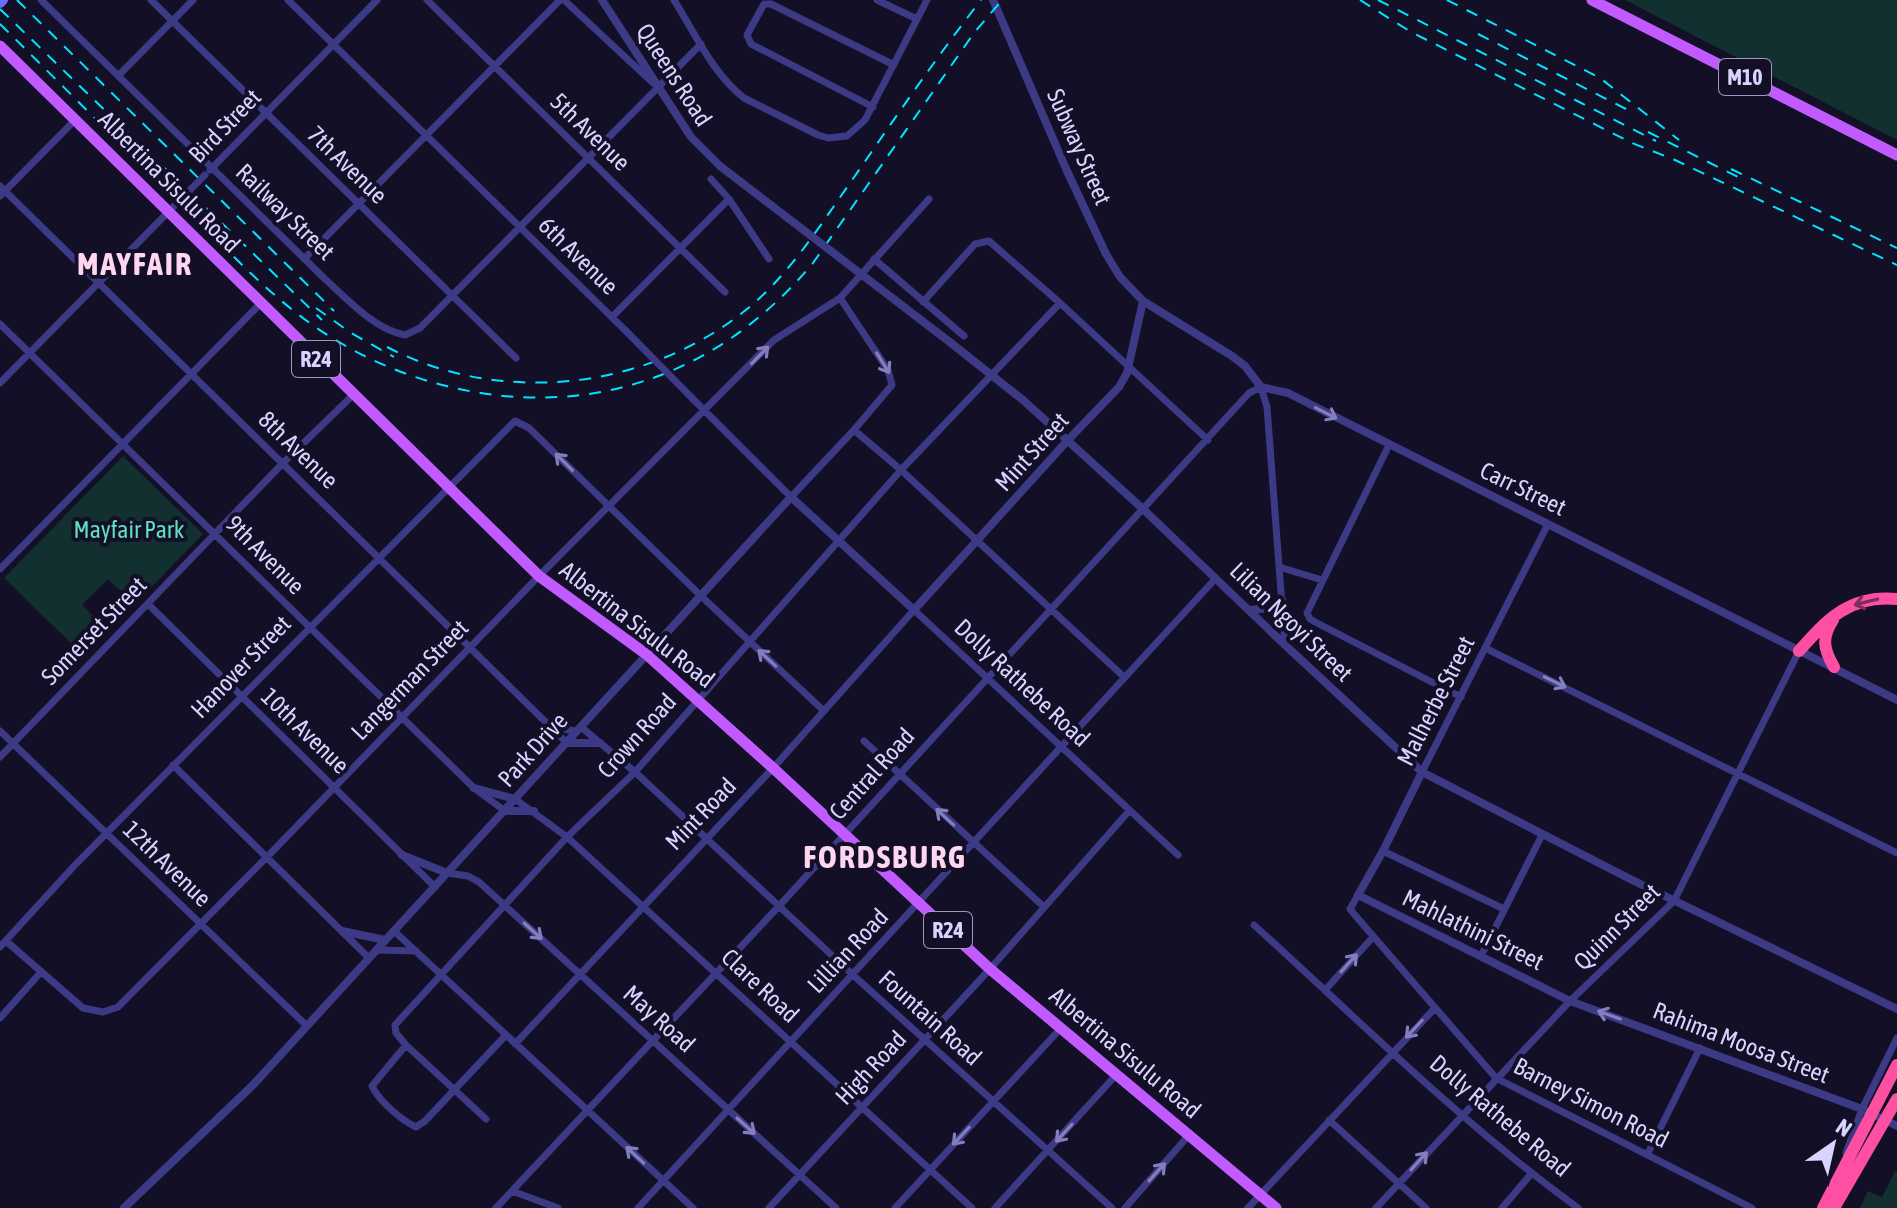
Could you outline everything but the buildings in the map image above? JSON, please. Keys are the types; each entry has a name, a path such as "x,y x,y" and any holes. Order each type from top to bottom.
{"highway":[{"path":"1799,651 1826,620 1840,611 1872,600 1897,599"},
{"path":"1834,667 1827,655 1825,635 1840,611"},
{"path":"1825,1208 1897,1065"},
{"path":"1834,1208 1897,1099"}],"main road":[{"name":"M10","path":"1592,0 1897,155"},
{"name":"Albertina Sisulu Road","path":"0,46 352,396 539,576 646,654 990,969 1276,1208"}],"street":[{"name":"Railway Street","path":"41,0 304,259 366,314 400,335 410,335 451,294"},
{"name":"7th Avenue","path":"151,0 516,358"},
{"path":"118,76 193,0"},
{"name":"6th Avenue","path":"288,0 839,541"},
{"name":"Bird Street","path":"0,383 377,0"},
{"name":"5th Avenue","path":"427,0 725,292"},
{"path":"304,259 493,65 562,0 657,86"},
{"name":"Queens Road","path":"602,0 691,137 720,166"},
{"path":"674,0 731,88 744,98 828,138 847,136 860,127 927,0"},
{"path":"877,0 917,19"},
{"name":"Subway Street","path":"993,0 1106,254 1120,277 1143,301"},
{"path":"873,107 751,44 747,35 760,9 768,4 894,65"},
{"path":"451,294 521,228 587,157 701,44"},
{"path":"2,191 76,119"},
{"name":"Lilian Ngoyi Street","path":"720,166 994,376 1143,509 1422,772 1674,901 1897,1009"},
{"path":"711,179 729,199 769,259"},
{"name":"8th Avenue","path":"2,191 567,743"},
{"path":"612,317 729,199"},
{"name":"Langerman Street","path":"3,944 83,1008 111,1010 127,998 774,340 840,298 929,199"},
{"path":"923,302 975,244 989,241 1208,440"},
{"path":"874,259 964,336"},
{"name":"Park Drive","path":"124,1208 253,1085 887,393 892,380 840,298"},
{"path":"1143,301 1232,356 1245,366 1261,387 1267,407 1285,645"},
{"name":"Mint Street","path":"914,610 1119,387 1129,366 1143,301"},
{"path":"0,569 261,303"},
{"name":"Crown Road","path":"406,1045 396,1033 395,1025 567,837 635,772 901,470 994,376 1060,303"},
{"name":"9th Avenue","path":"0,324 474,788 505,811"},
{"name":"Central Road","path":"496,1208 779,906 1249,393 1261,387"},
{"name":"Carr Street","path":"1261,387 1288,393 1388,448 1548,524 1897,700"},
{"name":"Somerset Street","path":"0,757 283,463 352,396"},
{"name":"Hanover Street","path":"3,944 106,833 515,421 529,428 609,508"},
{"path":"854,430 1124,677"},
{"path":"1388,448 1308,609 1310,619 1461,697"},
{"path":"609,508 824,711"},
{"name":"Malherbe Street","path":"1358,895 1548,524"},
{"name":"Dolly Rathebe Road","path":"839,541 1178,855"},
{"path":"1279,567 1322,580"},
{"name":"Lillian Road","path":"638,1208 1216,578"},
{"path":"1250,610 1270,608 1282,600"},
{"name":"10th Avenue","path":"148,604 435,887"},
{"name":"Mint Road","path":"515,1044 773,768 914,610"},
{"path":"1485,648 1897,853"},
{"name":"Quinn Street","path":"1376,1208 1570,1001 1674,901 1799,651"},
{"path":"547,723 578,729"},
{"name":"Fountain Road","path":"578,729 635,772 853,975 1112,1208"},
{"name":"12th Avenue","path":"0,731 307,1026"},
{"path":"864,741 1044,907"},
{"path":"567,743 600,743"},
{"path":"173,765 369,958"},
{"path":"474,788 515,799"},
{"name":"Clare Road","path":"515,799 567,837 972,1208"},
{"path":"505,811 534,811"},
{"name":"High Road","path":"769,1208 990,969 1129,811"},
{"path":"1481,956 1542,835"},
{"path":"1383,851 1504,909"},
{"path":"402,855 447,873"},
{"name":"May Road","path":"447,873 473,879 504,905 836,1208"},
{"name":"Barney Simon Road","path":"1358,895 1350,909 1496,1078 1752,1208"},
{"name":"Mahlathini Street","path":"1358,895 1570,1001"},
{"name":"Dolly Rathebe Road","path":"1254,925 1462,1114 1531,1174 1578,1208"},
{"path":"342,931 385,940"},
{"path":"394,931 693,1208"},
{"path":"1326,989 1373,937"},
{"path":"377,950 418,951"},
{"path":"0,1018 41,972"},
{"name":"Rahima Moosa Street","path":"1570,1001 1862,1109 1897,1126"},
{"path":"1248,1208 1435,1008"},
{"path":"895,1208 1061,1028"},
{"path":"486,1119 454,1089 406,1045 372,1086 389,1106 416,1127 425,1121 454,1089 506,1035"},
{"path":"1825,1208 1862,1109 1897,1038"},
{"path":"1648,1153 1700,1048"},
{"path":"995,1208 1116,1075"},
{"path":"1329,1120 1426,1208"},
{"path":"1125,1208 1189,1135"},
{"path":"1502,1208 1531,1174"},
{"path":"512,1191 558,1208"}],"green space":[{"path":"1625,0 1897,0 1897,140"},
{"name":"Mayfair Park","path":"123,456 203,534 135,604 108,579 82,605 108,631 84,656 4,578"},
{"path":"1895,1171 1897,1208 1860,1208 1868,1191 1882,1197"}],"railway":[{"path":"17,0 334,311"},
{"path":"387,347 452,372 498,381 545,382 617,373 663,358 707,337 747,309 790,266 981,0"},
{"path":"0,24 253,275 299,315 332,338 404,373 442,385 481,393 561,397 633,385 663,374 719,346 769,309 813,263 974,33 1002,0"},
{"path":"1360,0 1411,32 1632,143 1675,160 1897,265"},
{"path":"1378,0 1656,141"},
{"path":"1447,0 1600,78 1679,140"},
{"path":"0,9 322,320"},
{"path":"1478,34 1634,113"},
{"path":"1648,132 1738,177"},
{"path":"1731,169 1897,248"},
{"path":"316,308 351,333 394,357"}],"district":[{"name":"MAYFAIR","path":"135,264"},
{"name":"FORDSBURG","path":"885,857"}]}
